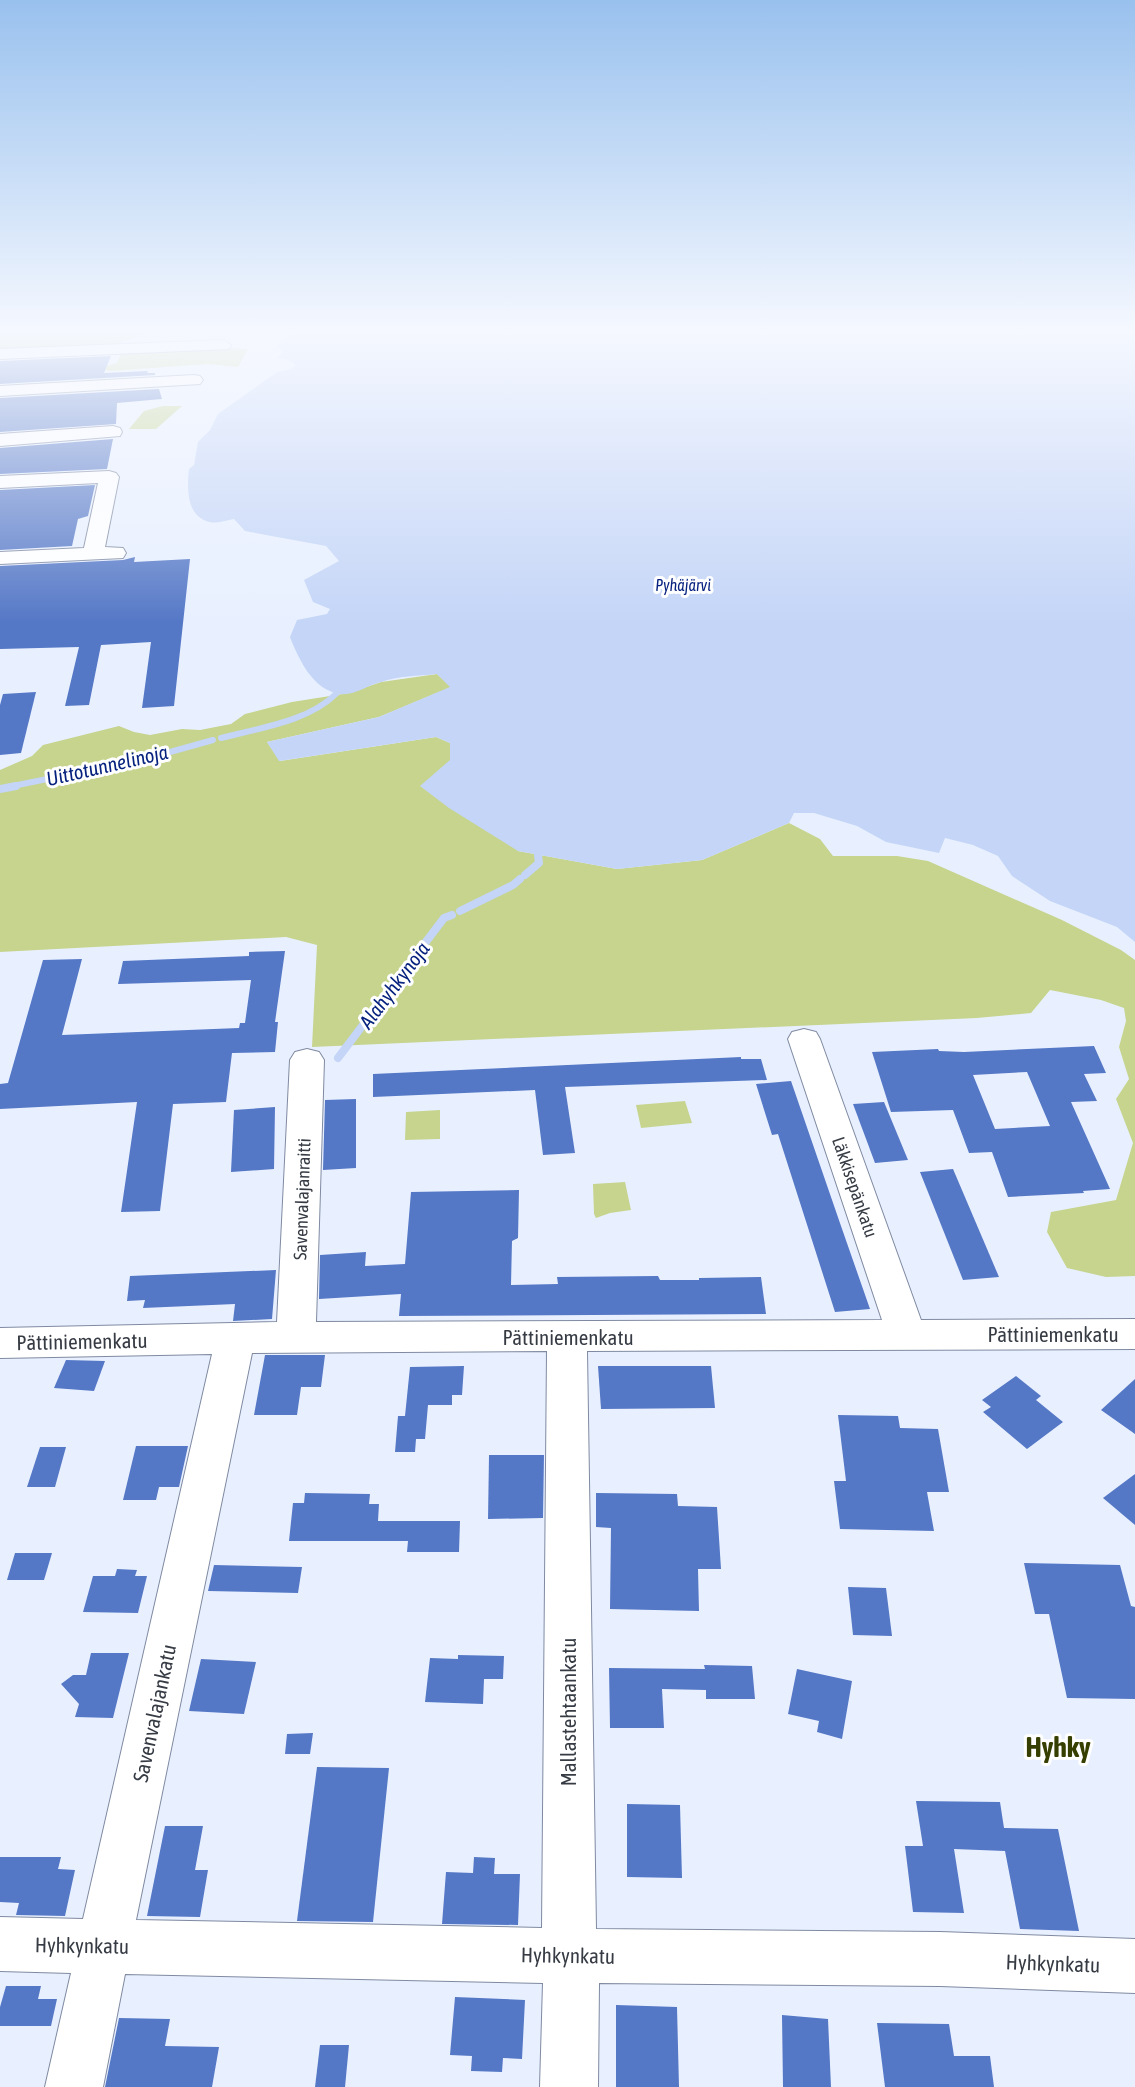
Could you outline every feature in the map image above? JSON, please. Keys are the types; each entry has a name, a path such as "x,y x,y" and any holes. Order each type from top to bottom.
{"street":[{"path":"0,440 113,432"},
{"path":"0,482 109,477 93,554"},
{"path":"0,558 115,553"},
{"name":"Läkkisepänkatu","path":"804,1039 907,1335"},
{"name":"Savenvalajanraitti","path":"296,1337 307,1060"},
{"name":"Pättiniemenkatu","path":"0,1343 296,1337 567,1338 1135,1334"},
{"name":"Mallastehtaankatu","path":"567,1338 569,1956 571,1981 569,2087"},
{"name":"Savenvalajankatu","path":"74,2087 235,1339"},
{"name":"Hyhkynkatu","path":"0,1944 569,1956 940,1959 1135,1966"}],"green space":[{"path":"437,674 451,687 379,717 267,742 280,761 436,737 450,743 450,760 518,851 617,869 702,860 789,823 820,839 833,856 897,856 928,861 1062,920 1121,950 1135,960 1135,1276 1106,1277 1067,1268 1047,1232 1051,1212 1116,1200 1133,1143 1116,1099 1129,1079 1119,1047 1126,1021 1124,1008 1101,1000 1050,990 1031,1013 977,1018 312,1047 317,945 286,937 0,952 0,770 32,756 43,745 119,726 150,735 182,729 200,730 231,724 245,714 292,702 349,693 381,682"},
{"path":"685,1101 692,1123 641,1128 636,1105"},
{"path":"440,1110 440,1139 405,1140 406,1112"},
{"path":"625,1182 631,1210 596,1218 593,1184"}],"water":[{"name":"Pyhäjärvi","path":"1135,429 1135,942 1117,927 1050,901 1012,876 998,856 973,845 945,838 939,853 886,842 857,826 814,813 794,813 789,823 702,860 617,869 518,851 449,808 420,786 450,760 450,743 436,737 279,761 267,742 379,717 450,687 437,674 394,678 356,692 340,694 322,687 308,673 290,637 297,620 327,614 330,609 313,602 304,580 339,561 326,546 245,531 234,519 210,522 196,514 188,493 189,469 194,465 198,442 210,430"}],"building":[{"path":"0,429 38,429 0,432"},
{"path":"113,439 107,469 0,474 0,448"},
{"path":"95,485 88,516 78,519 72,546 0,550 0,490"},
{"path":"135,557 134,562 190,559 174,706 142,708 151,642 101,645 89,705 65,706 79,647 0,649 0,566 123,560"},
{"path":"36,692 21,753 0,755 0,705 3,694"},
{"path":"285,951 275,1022 278,1022 275,1052 232,1053 226,1102 173,1104 160,1211 121,1212 137,1102 0,1109 0,1084 8,1083 43,960 82,959 62,1035 239,1028 240,1023 245,1023 251,980 118,984 123,961 249,956 249,952"},
{"path":"1094,1046 1106,1073 1084,1074 1097,1101 1071,1102 1110,1189 1083,1191 1084,1193 1008,1197 992,1152 969,1153 953,1110 891,1112 872,1052 938,1049 939,1051 964,1052","holes":["1027,1072 1050,1126 995,1129 973,1075"]},
{"path":"741,1057 741,1059 761,1059 767,1080 565,1087 575,1153 543,1155 535,1090 373,1097 373,1074"},
{"path":"791,1081 870,1309 835,1312 778,1134 772,1135 756,1084"},
{"path":"356,1099 356,1168 323,1170 325,1100"},
{"path":"884,1102 908,1160 875,1163 853,1104"},
{"path":"275,1107 274,1169 231,1172 234,1110"},
{"path":"953,1169 999,1277 963,1280 920,1172"},
{"path":"519,1190 518,1238 512,1241 511,1285 558,1284 557,1277 658,1276 660,1280 699,1280 699,1278 761,1277 766,1314 399,1316 401,1294 319,1299 320,1255 366,1252 365,1266 405,1264 411,1192"},
{"path":"276,1270 272,1319 233,1321 235,1304 143,1308 145,1300 127,1301 130,1276"},
{"path":"265,1355 325,1355 321,1387 301,1387 297,1415 254,1415"},
{"path":"66,1360 105,1361 94,1391 54,1388"},
{"path":"464,1366 462,1395 452,1395 452,1405 428,1405 425,1439 416,1439 415,1452 395,1452 398,1416 405,1416 410,1367"},
{"path":"598,1366 711,1366 715,1408 601,1409"},
{"path":"1016,1376 1041,1396 1036,1400 1063,1422 1027,1449 983,1412 991,1407 982,1400"},
{"path":"1135,1379 1135,1434 1101,1410"},
{"path":"838,1415 898,1416 900,1428 938,1429 949,1492 927,1492 934,1531 840,1529 834,1481 846,1481"},
{"path":"136,1446 188,1446 179,1487 159,1487 156,1500 123,1500"},
{"path":"40,1447 66,1447 55,1487 27,1487"},
{"path":"489,1455 544,1455 543,1518 488,1519"},
{"path":"1135,1474 1135,1525 1103,1498"},
{"path":"305,1493 370,1494 369,1504 379,1504 378,1521 460,1521 459,1552 407,1552 408,1541 289,1541 293,1503 304,1503"},
{"path":"596,1493 677,1494 678,1506 717,1507 721,1569 698,1569 699,1611 610,1609 611,1528 596,1527"},
{"path":"15,1553 52,1553 44,1580 7,1580"},
{"path":"1024,1563 1120,1565 1131,1606 1135,1607 1135,1699 1067,1698 1049,1614 1035,1614"},
{"path":"214,1565 302,1567 298,1593 208,1591"},
{"path":"117,1569 137,1570 135,1576 147,1576 138,1613 83,1612 93,1576 115,1576"},
{"path":"848,1587 886,1588 892,1636 853,1635"},
{"path":"91,1653 129,1653 113,1718 75,1717 79,1704 61,1684 73,1675 86,1675"},
{"path":"458,1655 504,1656 503,1679 484,1679 483,1704 425,1702 430,1658 458,1659"},
{"path":"201,1659 256,1662 244,1714 189,1711"},
{"path":"704,1665 752,1666 755,1699 706,1699 706,1690 662,1689 664,1728 610,1728 609,1668 705,1669"},
{"path":"797,1669 852,1681 842,1739 817,1732 819,1721 788,1714"},
{"path":"313,1733 310,1754 285,1754 287,1734"},
{"path":"317,1767 389,1768 373,1922 297,1921"},
{"path":"916,1801 1000,1802 1004,1828 1058,1829 1079,1931 1020,1929 1005,1851 954,1849 964,1913 913,1912 905,1846 923,1846"},
{"path":"627,1804 680,1805 682,1878 627,1877"},
{"path":"165,1826 203,1826 195,1870 208,1870 200,1917 147,1916"},
{"path":"0,1857 61,1857 58,1869 75,1870 65,1916 16,1915 19,1903 0,1902"},
{"path":"474,1857 495,1858 494,1874 520,1874 518,1925 442,1924 446,1872 473,1873"},
{"path":"6,1986 41,1986 38,1999 57,1999 51,2026 0,2026 0,2007"},
{"path":"455,1997 525,2000 522,2059 503,2058 502,2072 471,2071 472,2056 450,2055"},
{"path":"616,2005 677,2007 679,2087 616,2087"},
{"path":"782,2015 828,2019 831,2087 783,2087"},
{"path":"119,2018 170,2019 165,2046 219,2047 212,2087 105,2087"},
{"path":"877,2023 949,2024 954,2056 990,2056 994,2087 885,2087"},
{"path":"320,2045 349,2045 345,2087 315,2087"}],"waterway":[{"name":"Uittotunnelinoja","path":"221,738 298,717 312,711 337,693"},
{"name":"Uittotunnelinoja","path":"8,787 145,759 213,740"},
{"name":"Uittotunnelinoja","path":"0,789 16,786"},
{"name":"Alahyhkynoja","path":"525,875 539,863 538,855"},
{"name":"Alahyhkynoja","path":"460,911 513,885 520,879"},
{"name":"Alahyhkynoja","path":"338,1058 444,918 452,915"}],"district":[{"name":"Hyhky","path":"1058,1747"}]}
